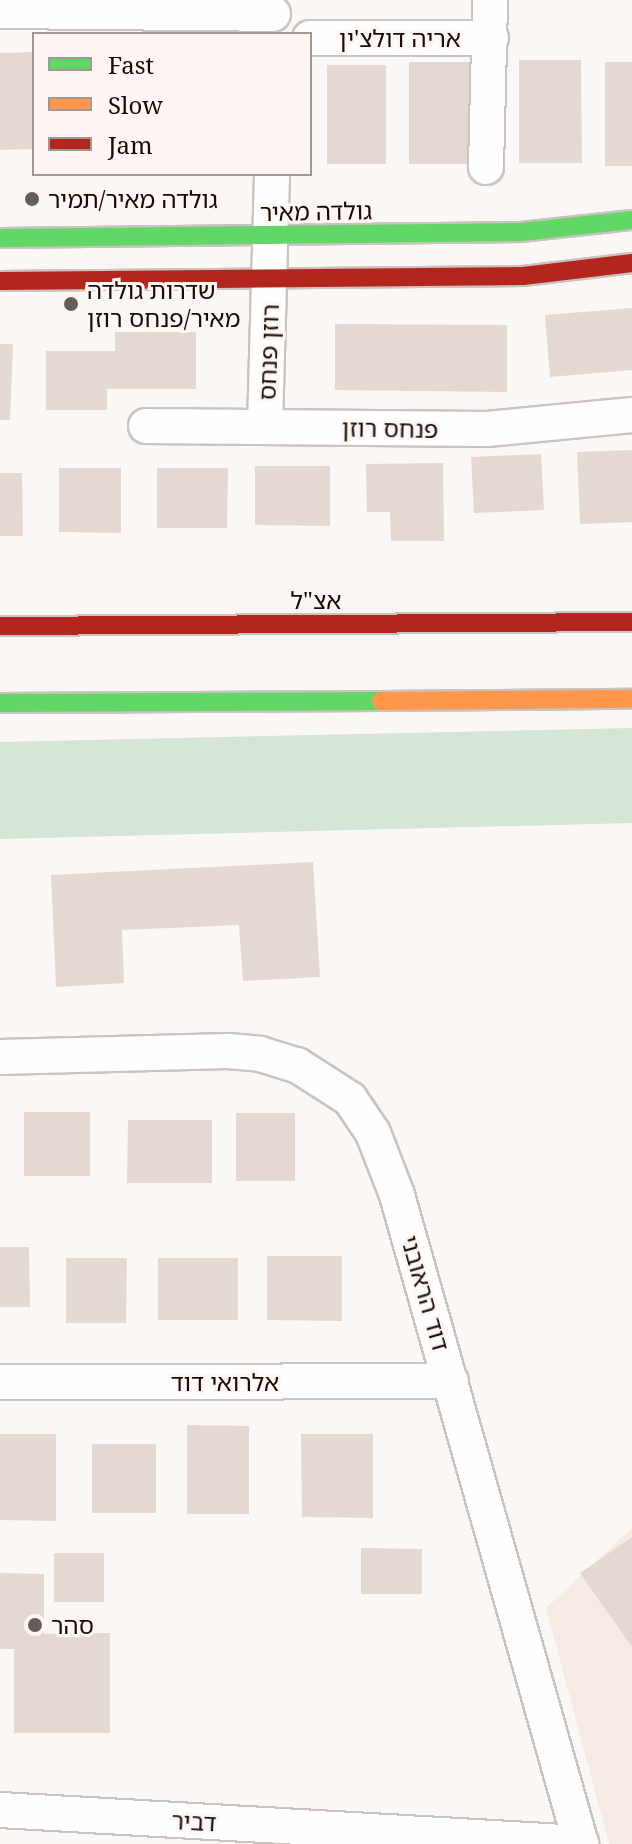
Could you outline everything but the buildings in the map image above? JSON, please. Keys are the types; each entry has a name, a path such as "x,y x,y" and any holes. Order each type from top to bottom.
{"street":[{"path":"486,167 490,0"},
{"path":"0,11 273,16"},
{"name":"אריה דולצ'ין","path":"312,38 491,38"},
{"name":"רוזן פנחס","path":"265,426 272,176"},
{"name":"גולדה מאיר","path":"0,238 521,232 632,220"},
{"path":"0,281 523,276 632,263"},
{"name":"פנחס רוזן","path":"146,426 487,429 632,415"},
{"name":"אצ\"ל","path":"0,626 632,622"},
{"path":"0,703 632,699"},
{"name":"דוד הראובני","path":"0,1057 228,1051 297,1065 321,1077 350,1099 373,1133 397,1195 581,1844"},
{"name":"אלרואי דוד","path":"0,1382 451,1381"},
{"name":"דביר","path":"0,1810 581,1844"}],"shaded area":[{"path":"632,1528 632,1844 609,1844 546,1608"}],"green space":[{"path":"632,728 632,823 0,839 0,742"}],"traffic: fast":[{"path":"0,238 521,232 632,220"},
{"path":"0,703 381,701"}],"traffic: slow":[{"path":"381,701 632,699"}],"traffic: jam":[{"path":"0,281 523,276 632,263"},
{"path":"0,626 632,622"}],"place":[{"name":"גולדה מאיר/תמיר","path":"32,199"},
{"name":"שדרות גולדה מאיר/פנחס רוזן","path":"71,304"},
{"name":"סהר","path":"35,1625"}]}
